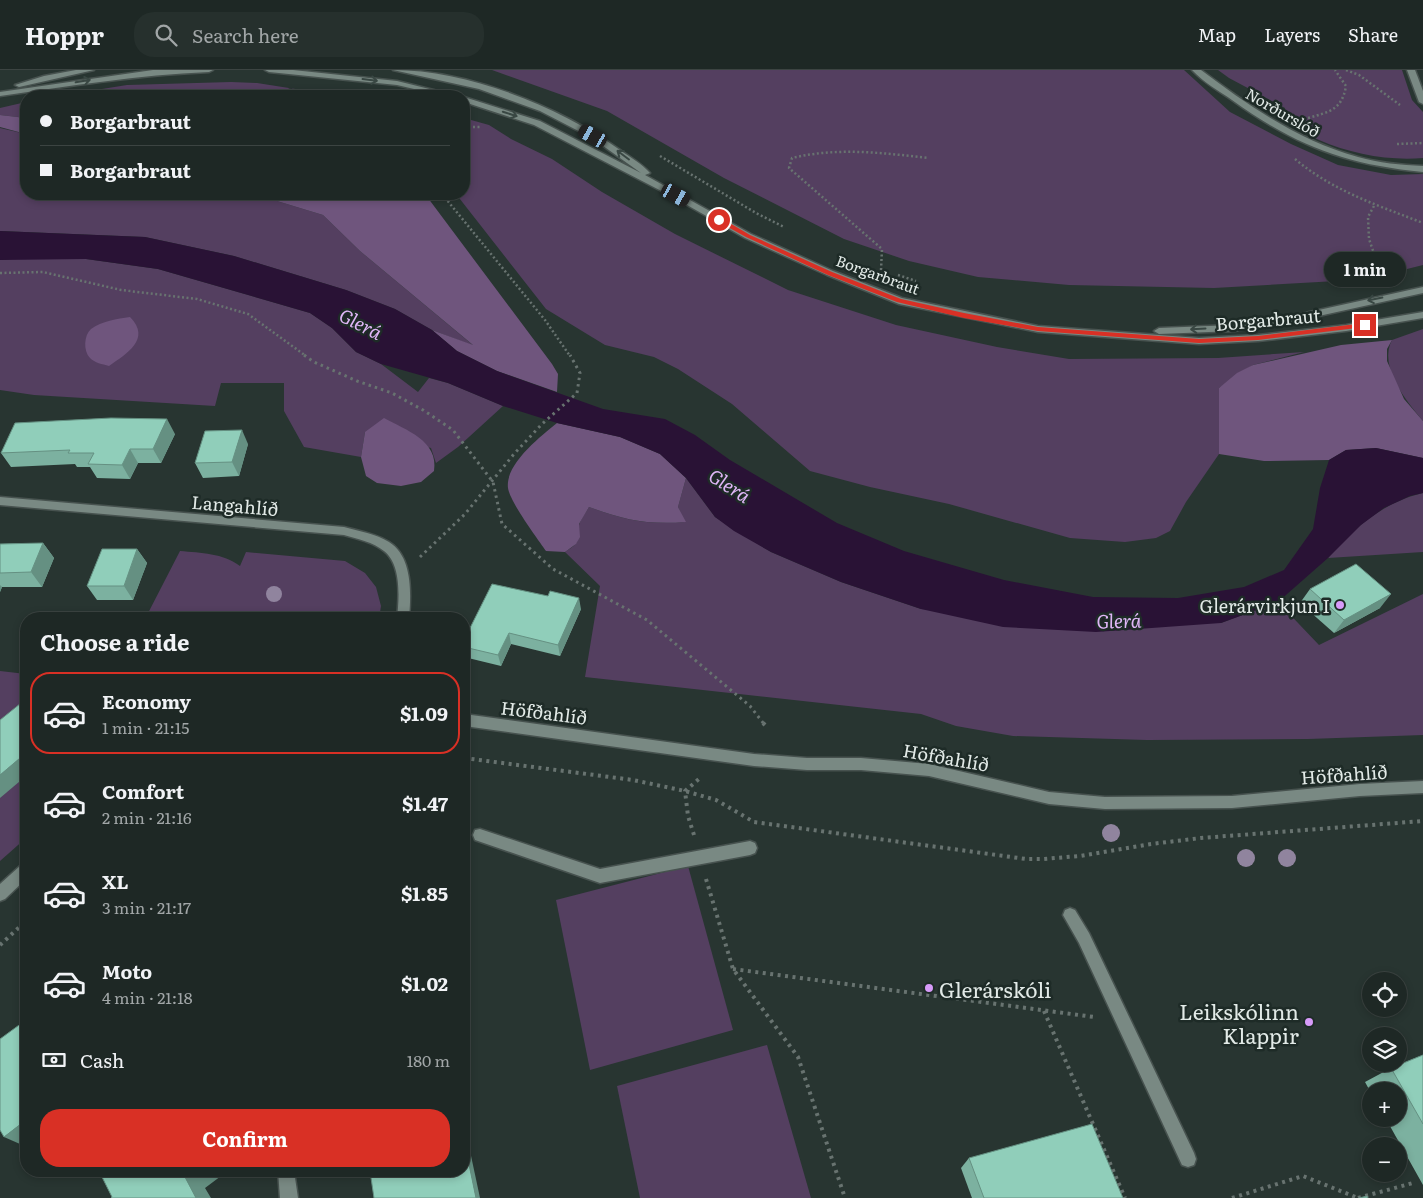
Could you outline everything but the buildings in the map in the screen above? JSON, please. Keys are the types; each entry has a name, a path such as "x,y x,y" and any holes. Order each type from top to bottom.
{"street":[{"path":"0,92 44,78 90,70"},
{"path":"0,92 156,72 209,70"},
{"path":"269,70 388,82 426,90"},
{"path":"388,82 398,70"},
{"name":"Borgarbraut","path":"398,70 472,85 562,118 609,145 676,195"},
{"path":"447,70 472,85"},
{"name":"Norðurslóð","path":"1196,70 1234,99 1307,144 1340,157 1397,168 1423,169"},
{"path":"1411,70 1423,102"},
{"name":"Borgarbraut","path":"470,101 537,123 676,195 748,236 830,273 899,301 964,316 1038,329 1199,341 1258,338 1346,328 1423,315"},
{"name":"Borgarbraut","path":"1116,334 1234,328 1287,320 1423,290"},
{"name":"Langahlíð","path":"0,501 344,531 376,540 395,553 402,575 406,598 404,612"},
{"name":"Höfðahlíð","path":"470,721 754,760 806,764 861,764 929,770 1049,798 1105,803 1232,802 1360,790 1423,787"},
{"path":"480,835 600,876 750,848"},
{"path":"0,894 20,876"},
{"path":"1070,916 1084,938 1188,1159"},
{"path":"287,1177 289,1198"}],"path":[{"path":"1346,70 1359,75 1404,108"},
{"path":"881,270 882,249 789,168 792,158 813,152 836,150 929,158"},
{"path":"658,154 756,214 792,231"},
{"path":"1304,168 1350,197 1423,223"},
{"path":"402,575 465,514 514,454 542,424 578,393 580,373 570,355 545,320 447,200"},
{"path":"1374,206 1368,217 1369,239 1378,265 1389,277"},
{"path":"0,273 44,272 121,290 197,299 248,314 314,362 357,381 392,393 453,430 493,482 502,524 553,569 647,620 750,706 765,726"},
{"path":"890,273 917,281"},
{"path":"470,759 633,780 685,791 716,800 754,822 1026,859 1050,860 1134,846 1250,832 1423,821"},
{"path":"0,945 20,927"},
{"path":"845,1198 798,1057 733,969 1123,1021"},
{"path":"1044,1010 1125,1198"},
{"path":"1232,1198 1303,1176 1358,1198 1413,1183"}],"shaded area":[{"path":"492,70 1184,70 1230,112 1291,144 1338,165 1391,175 1423,174 1423,265 1395,272 1369,257 1370,263 1354,280 1214,288 1069,285 978,277 909,261 844,239 724,178 607,111"},
{"path":"1218,70 1402,70 1412,100 1423,112 1423,158 1410,159 1357,153 1319,140 1286,119 1285,108 1229,78"},
{"path":"231,82 257,83 290,88 286,90 96,90 127,85"},
{"path":"20,103 20,117 0,115 0,108"},
{"path":"0,115 20,117 20,132 0,127"},
{"path":"470,120 489,125 511,139 552,159 602,192 675,234 788,290 896,325 997,347 1069,359 1218,358 1304,352 1253,365 1219,388 1219,454 1186,502 1170,531 1156,538 1125,542 1070,538 949,504 870,487 810,471 732,404 678,369 654,357 605,345 546,309 461,200 470,200"},
{"path":"0,128 20,133 20,200 274,200 323,215 360,251 474,346 432,330 395,309 346,290 234,256 145,237 0,231"},
{"path":"274,200 429,200 552,364 558,374 557,392 497,371 457,351 432,330 473,345 360,251 323,215"},
{"path":"21,258 86,259 158,269 310,313 332,328 356,352 381,364 418,392 429,378 448,383 503,406 458,447 436,463 431,448 365,432 361,457 304,447 284,411 284,383 221,383 215,406 34,395 0,390 0,260"},
{"path":"130,317 136,325 138,339 129,351 109,366 90,358 86,351 85,343 91,329 105,322"},
{"path":"1423,329 1423,421 1409,404 1396,383 1391,372 1389,350 1392,340"},
{"path":"1392,340 1387,349 1387,361 1404,399 1423,421 1423,458 1376,448 1346,450 1329,460 1264,461 1219,454 1219,388 1237,373 1253,365 1341,345"},
{"path":"384,418 411,432 426,444 431,452 434,461 434,471 421,482 401,486 377,483 366,476 361,457 365,432"},
{"path":"557,423 620,437 660,454 686,478 678,507 686,522 648,522 614,515 589,507 579,524 580,537 576,544 565,552 546,551 524,520 508,488 512,470 518,461 525,452"},
{"path":"686,478 715,517 771,552 841,582 921,609 1221,623 1278,602 1319,645 1423,594 1423,735 1308,739 1147,740 1013,736 956,726 921,714 585,677 600,586 565,552 574,546 577,541 581,520 589,507 647,522 685,522 678,507"},
{"path":"1423,493 1423,552 1328,558 1348,536 1370,518 1395,503"},
{"path":"180,551 219,556 240,566 246,552 345,561 365,573 376,587 381,606 380,612 149,612"},
{"path":"0,671 20,673 20,843 0,861"},
{"path":"688,866 733,1030 590,1070 556,900"},
{"path":"767,1045 811,1198 640,1198 617,1086"}],"water":[{"name":"Glerá","path":"0,231 145,237 234,256 346,290 395,309 432,330 457,351 497,371 603,409 665,419 695,435 730,460 837,523 904,551 1004,580 1093,597 1178,598 1244,587 1284,570 1313,529 1320,488 1329,460 1346,450 1376,448 1423,458 1423,493 1410,496 1384,508 1361,525 1328,558 1278,602 1221,623 1096,632 1003,627 921,609 841,582 771,552 734,531 715,517 686,478 660,454 620,437 557,423 503,406 448,383 381,364 356,352 332,328 310,313 158,269 86,259 0,260"}],"place":[{"name":"Glerárvirkjun I","path":"1340,605"},
{"name":"Glerárskóli","path":"929,988"},
{"name":"Leikskólinn Klappir","path":"1309,1022"}],"route":[{"path":"719,220 748,236 830,273 899,301 964,316 1038,329 1199,341 1258,338 1365,325"}]}
